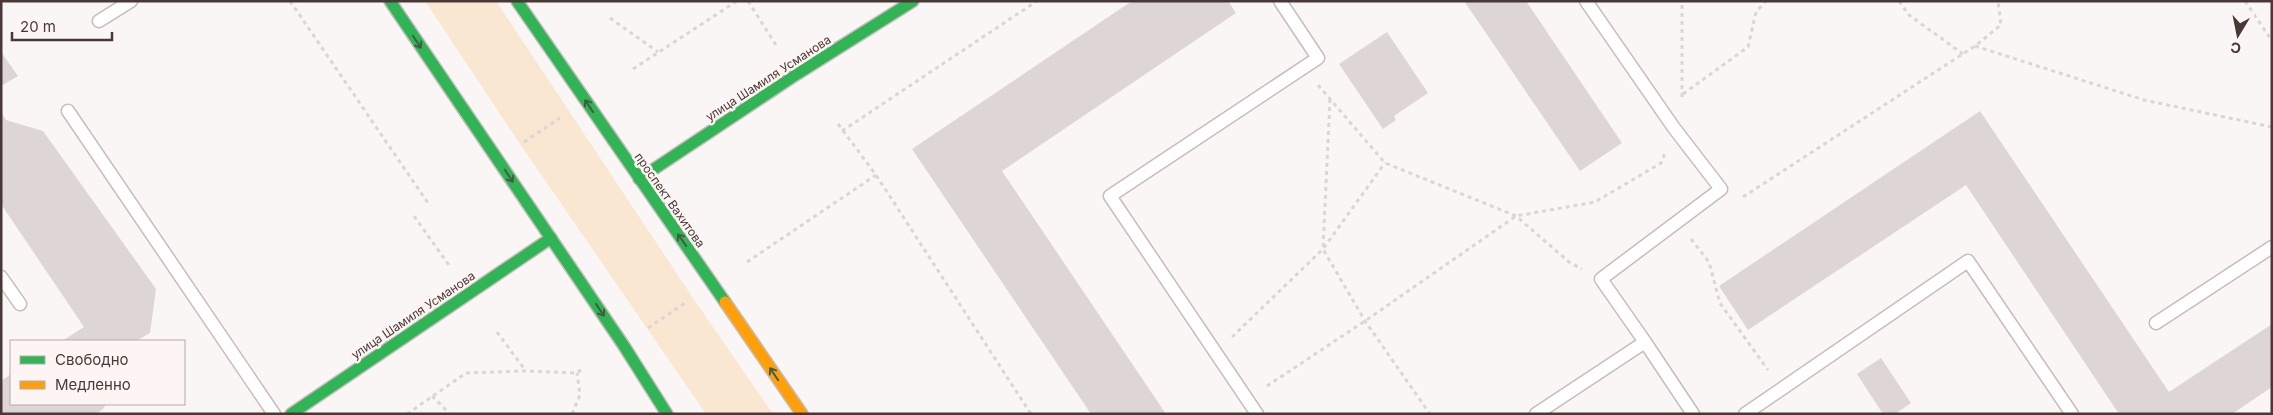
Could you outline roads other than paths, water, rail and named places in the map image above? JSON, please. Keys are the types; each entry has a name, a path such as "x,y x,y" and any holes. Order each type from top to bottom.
{"main road":[{"path":"390,1 624,346 667,414"},
{"name":"проспект Вахитова","path":"517,1 802,414"},
{"name":"улица Шамиля Усманова","path":"639,179 797,74 913,1"},
{"name":"улица Шамиля Усманова","path":"291,414 551,238"}],"lane":[{"path":"99,22 131,1"},
{"path":"1257,414 1110,196 1318,58 1280,1"},
{"path":"1586,1 1674,128 1721,189 1601,279 1693,414"},
{"path":"68,112 274,414"},
{"path":"2156,323 2272,247"},
{"path":"1745,414 1968,261 2072,414"},
{"path":"1,277 20,304"},
{"path":"1536,414 1645,342"}]}
